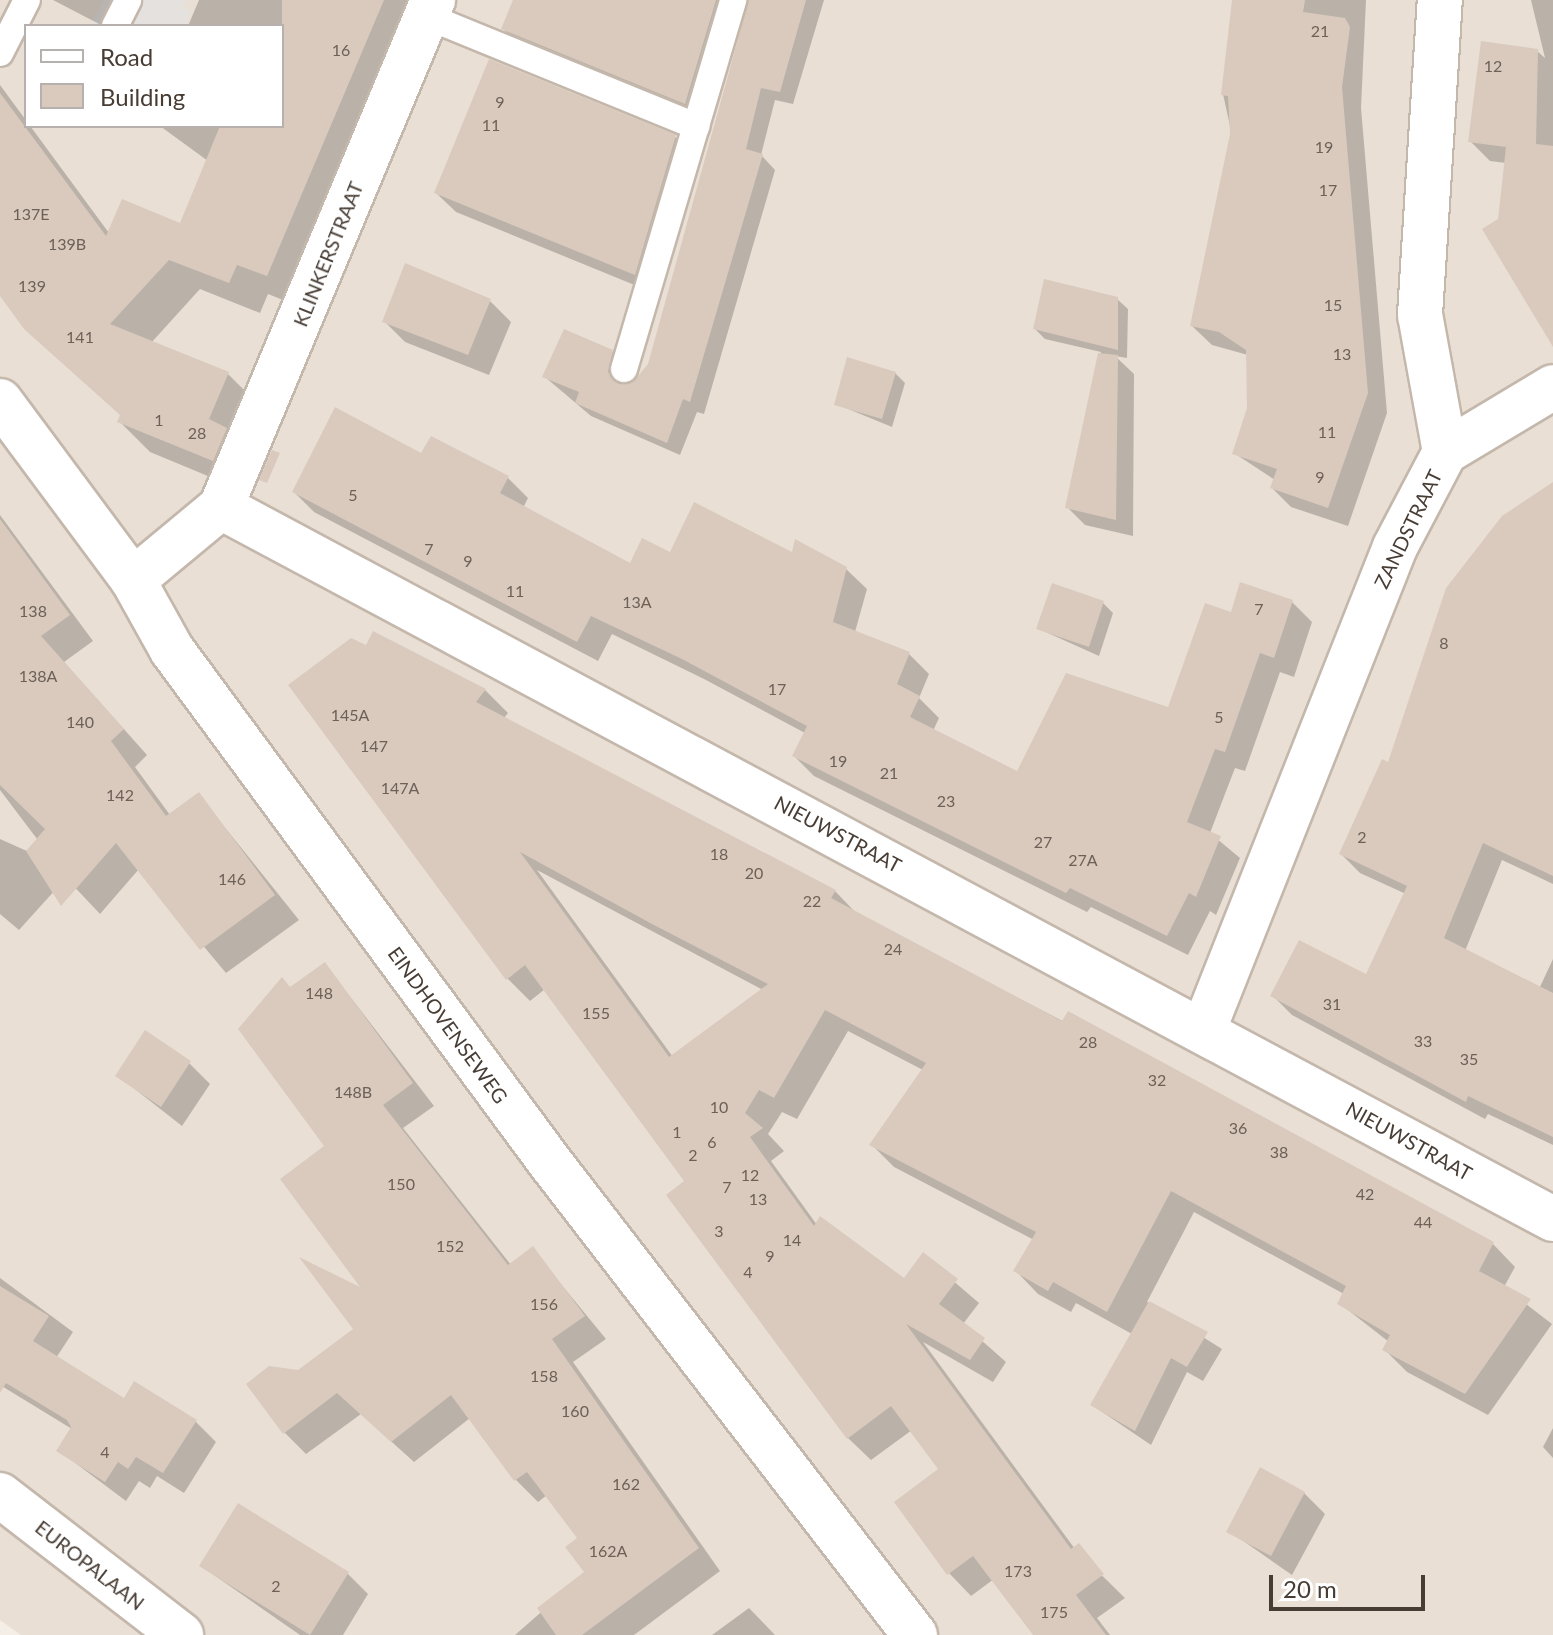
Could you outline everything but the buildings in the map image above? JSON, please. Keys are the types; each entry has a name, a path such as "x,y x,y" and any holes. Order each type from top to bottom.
{"street":[{"name":"ZANDSTRAAT","path":"1204,1029 1395,547 1445,452 1420,315 1440,0"},
{"name":"KLINKERSTRAAT","path":"221,507 429,8"},
{"path":"1445,452 1553,387"},
{"name":"EINDHOVENSEWEG","path":"0,401 133,580 172,650 549,1161 915,1635"},
{"path":"133,580 221,507"},
{"name":"NIEUWSTRAAT","path":"221,507 1204,1029 1553,1219"},
{"name":"EUROPALAAN","path":"0,1495 181,1635"}],"lane":[{"path":"0,53 27,0"},
{"path":"116,24 128,0"},
{"path":"624,369 733,0"},
{"path":"429,8 696,126"}],"shaded area":[{"path":"0,0 1553,0 1553,1635 21,1635 0,1620"},
{"path":"104,0 187,0 183,8 191,11 187,24 92,24"}]}
